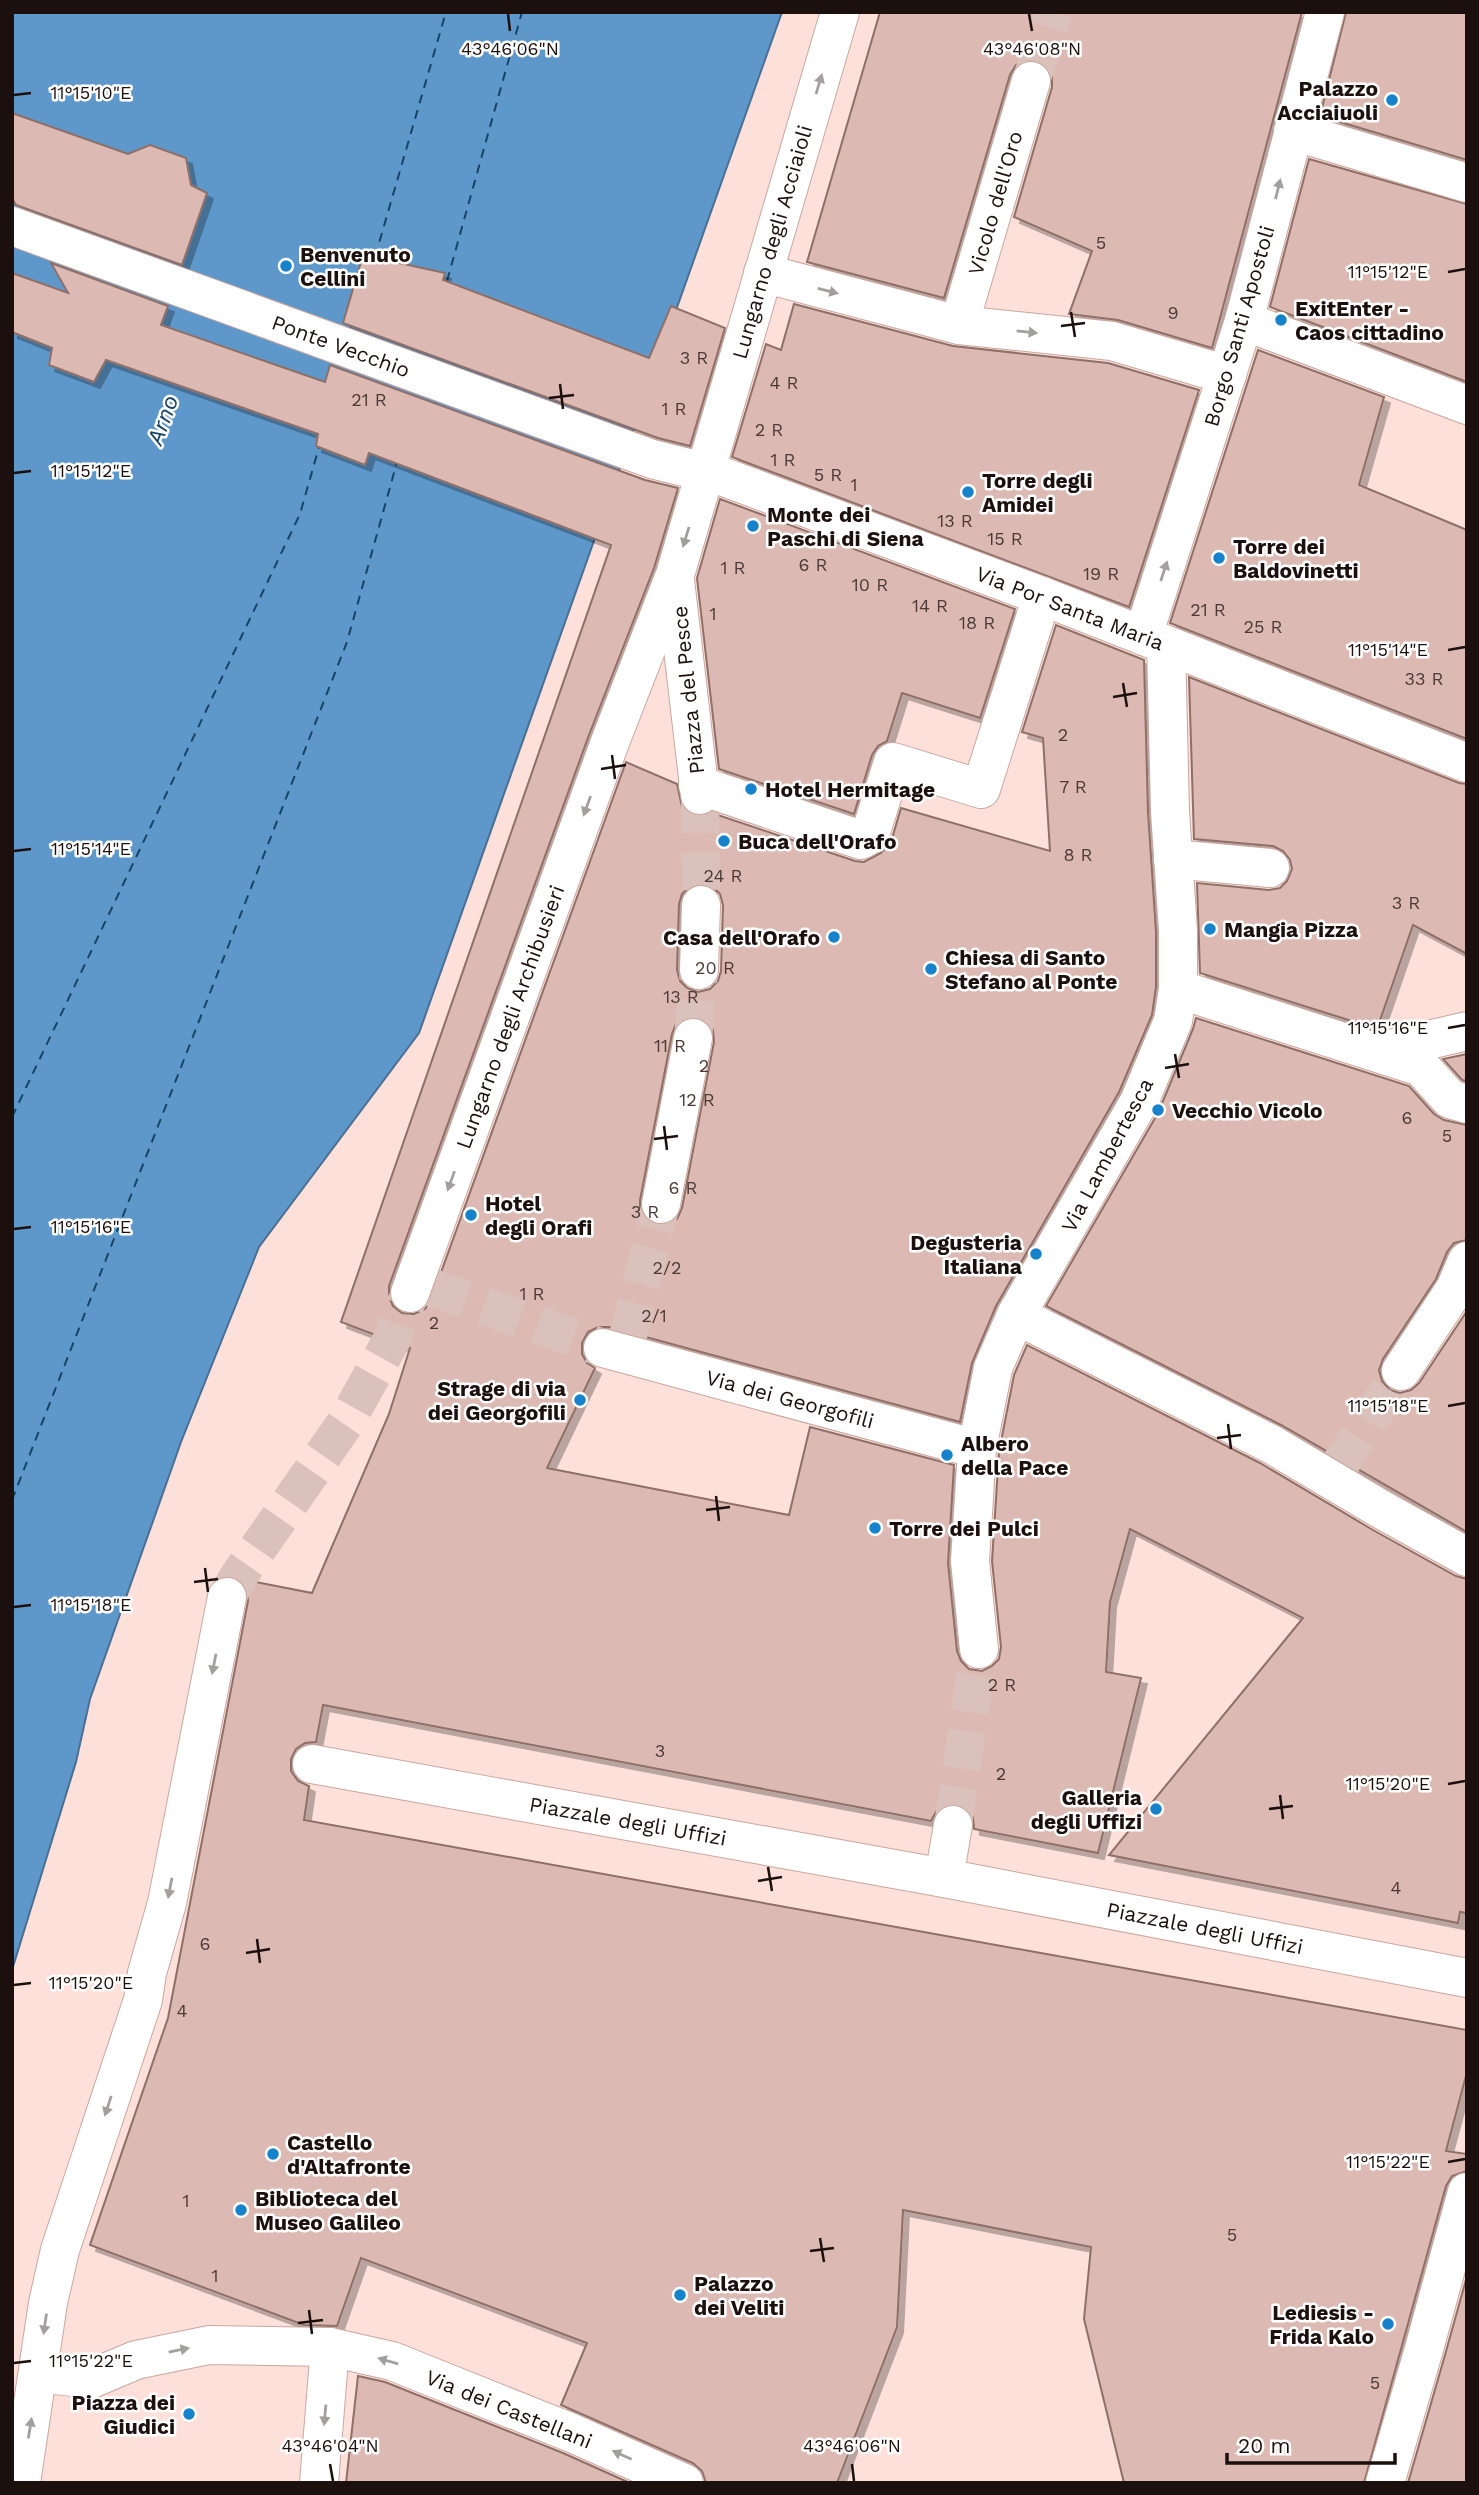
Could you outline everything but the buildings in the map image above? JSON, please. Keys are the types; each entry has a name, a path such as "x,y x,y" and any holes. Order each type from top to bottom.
{"street":[{"name":"Lungarno degli Acciaioli","path":"675,465 762,273 840,12"},
{"name":"Borgo Santi Apostoli","path":"1155,640 1244,321 1325,12"},
{"name":"Vicolo dell'Oro","path":"960,325 1031,81"},
{"path":"1293,131 1467,183"},
{"name":"Ponte Vecchio","path":"12,226 675,465"},
{"path":"762,273 960,325 1112,341 1227,375"},
{"path":"1244,321 1467,405"},
{"name":"Piazza del Pesce","path":"675,465 674,575 705,791 861,840 870,835 893,762 981,789 1042,596"},
{"name":"Via Por Santa Maria","path":"675,465 1042,596 1467,763"},
{"name":"Piazza del Pesce","path":"610,742 674,575"},
{"name":"Via Lambertesca","path":"979,1649 970,1561 977,1449 993,1368 1016,1315 1139,1102 1173,1021 1178,989 1178,931 1167,750 1155,640"},
{"name":"Lungarno degli Archibusieri","path":"418,1287 610,742"},
{"path":"1173,859 1270,867"},
{"path":"699,970 701,905"},
{"path":"1178,989 1422,1067 1450,1099 1467,1104"},
{"path":"1376,1052 1467,1031"},
{"path":"660,1203 693,1038"},
{"path":"1401,1371 1455,1289 1467,1261"},
{"path":"1016,1315 1335,1474 1467,1557"},
{"name":"Via dei Georgofili","path":"617,1347 977,1449"},
{"path":"21,2483 48,2303 60,2250 144,2000 147,1973 163,1920 227,1597"},
{"name":"Piazzale degli Uffizi","path":"312,1764 944,1878 1467,1978"},
{"path":"944,1878 953,1825"},
{"path":"1385,2483 1467,2192"},
{"path":"38,2373 92,2379 136,2360 209,2345 330,2347 319,2483"},
{"name":"Via dei Castellani","path":"330,2347 392,2361 572,2433 684,2483"}],"water":[{"name":"Arno","path":"13,12 782,12 419,1033 259,1247 181,1442 90,1699 76,1762 12,1970"}],"ferry route":[{"path":"375,257 446,12"},
{"path":"447,281 522,12"},
{"path":"12,1117 300,514 319,447"},
{"path":"12,1500 347,642 397,462"}],"tunnel":[{"path":"1031,81 1054,12"},
{"path":"700,795 701,905"},
{"path":"693,1038 699,970"},
{"path":"627,1340 661,1204"},
{"path":"430,1287 603,1348"},
{"path":"227,1597 238,1577 346,1422 391,1341 410,1293"},
{"path":"1337,1469 1401,1371"},
{"path":"953,1825 979,1649"}],"place":[{"name":"Palazzo Acciaiuoli","path":"1392,100"},
{"name":"Benvenuto Cellini","path":"286,266"},
{"name":"ExitEnter - Caos cittadino","path":"1281,320"},
{"name":"Torre degli Amidei","path":"968,492"},
{"name":"Monte dei Paschi di Siena","path":"753,526"},
{"name":"Torre dei Baldovinetti","path":"1219,558"},
{"name":"Hotel Hermitage","path":"751,789"},
{"name":"Buca dell'Orafo","path":"724,841"},
{"name":"Mangia Pizza","path":"1210,929"},
{"name":"Casa dell'Orafo","path":"834,937"},
{"name":"Chiesa di Santo Stefano al Ponte","path":"931,969"},
{"name":"Vecchio Vicolo","path":"1158,1110"},
{"name":"Hotel degli Orafi","path":"471,1215"},
{"name":"Degusteria Italiana","path":"1036,1254"},
{"name":"Strage di via dei Georgofili","path":"580,1400"},
{"name":"Albero della Pace","path":"947,1455"},
{"name":"Torre dei Pulci","path":"875,1528"},
{"name":"Galleria degli Uffizi","path":"1156,1809"},
{"name":"Castello d'Altafronte","path":"273,2154"},
{"name":"Biblioteca del Museo Galileo","path":"241,2210"},
{"name":"Palazzo dei Veliti","path":"680,2295"},
{"name":"Lediesis - Frida Kalo","path":"1388,2324"},
{"name":"Piazza dei Giudici","path":"189,2414"}]}
